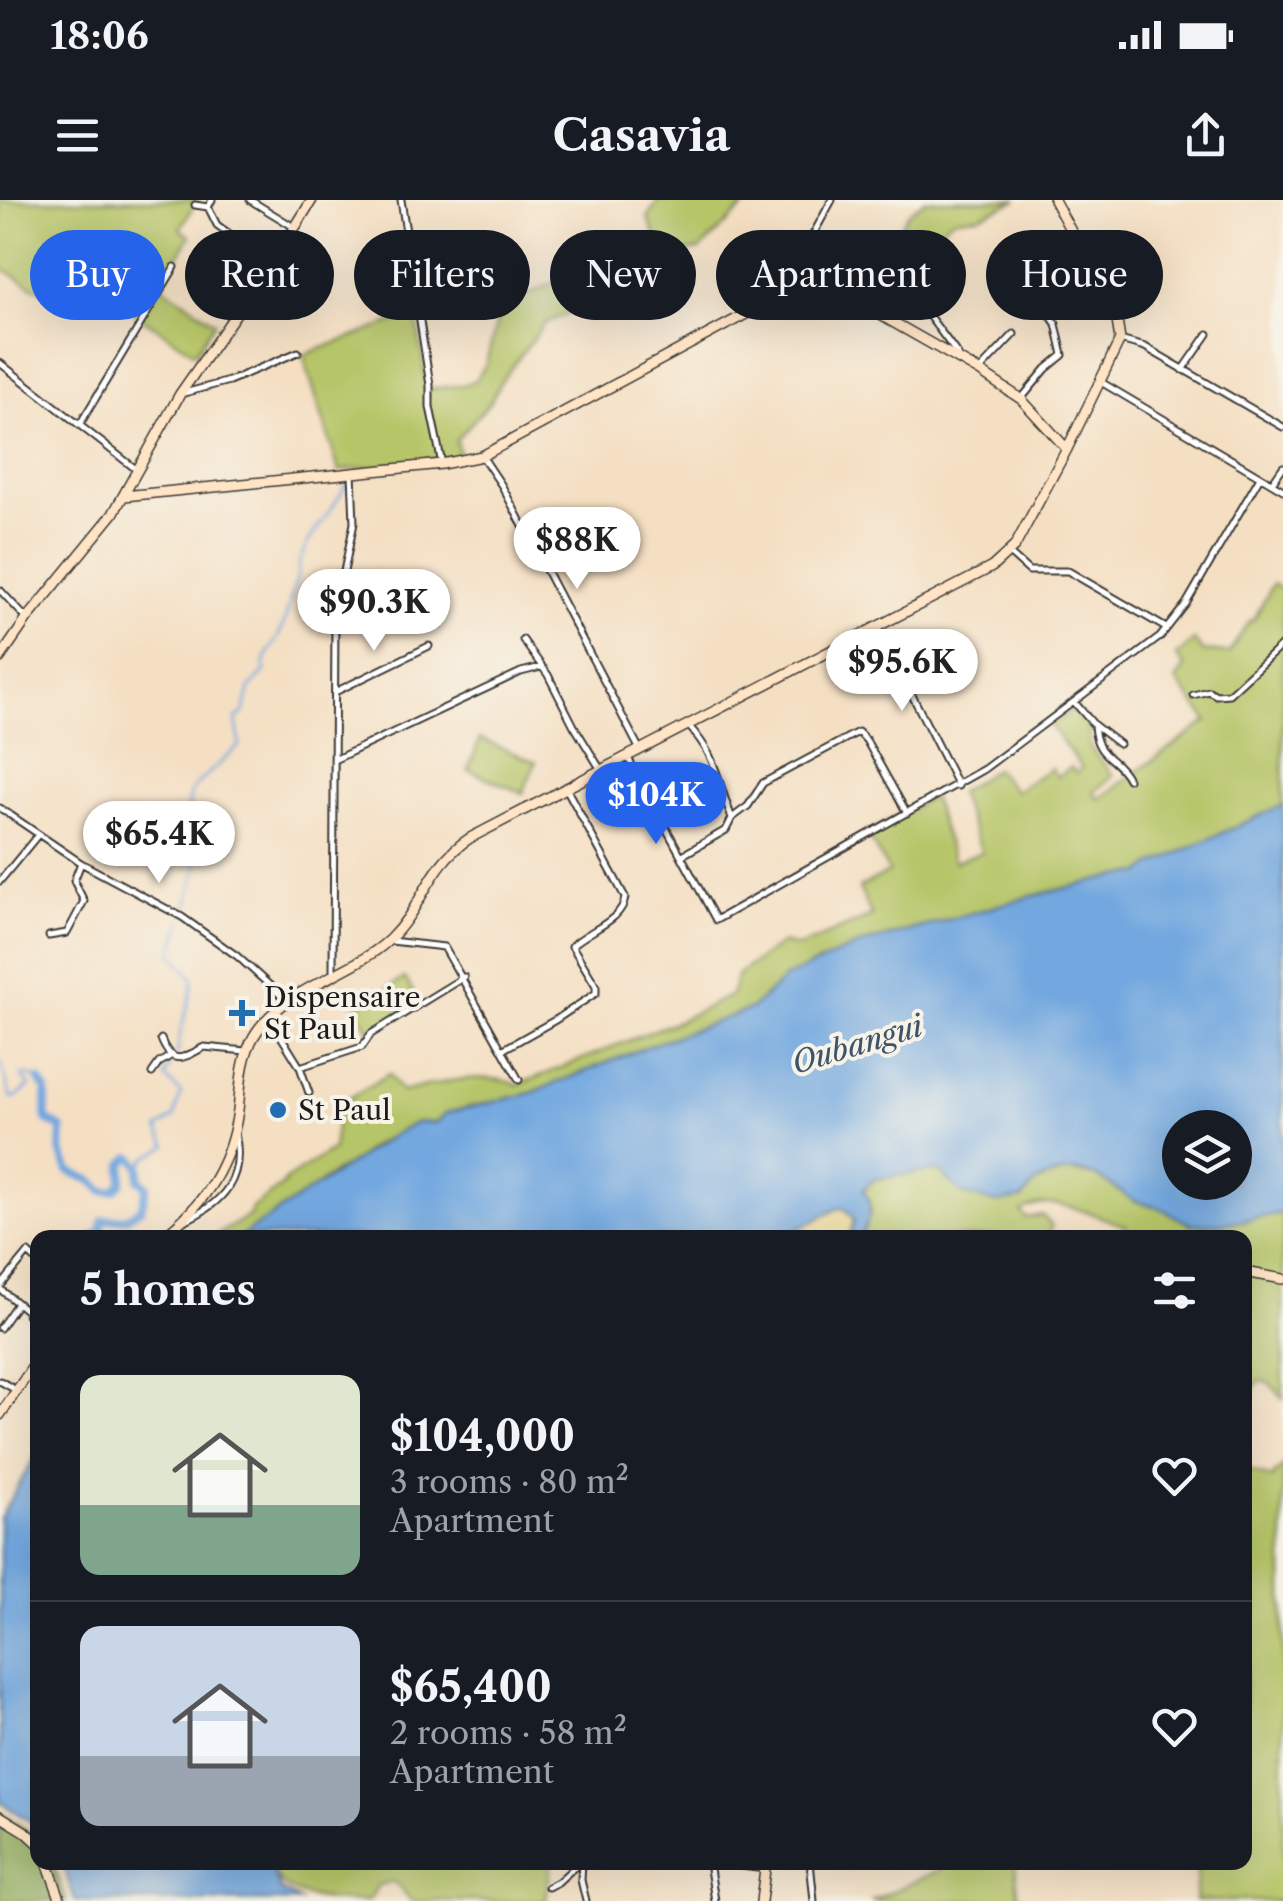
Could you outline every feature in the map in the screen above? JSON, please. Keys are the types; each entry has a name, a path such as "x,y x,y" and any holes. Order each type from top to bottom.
{"main road":[{"path":"295,228 312,200"},
{"path":"1054,200 1070,230"},
{"path":"0,658 105,527 180,394 232,320"},
{"path":"124,496 442,464 482,456 731,320"},
{"path":"888,320 1021,399 1067,450"},
{"path":"172,1230 216,1178 234,1131 246,1051 269,1017 389,940 448,853 470,838 992,567 1010,554 1067,450 1120,340 1119,320"},
{"path":"1252,1273 1283,1278"},
{"path":"0,1414 30,1370"},
{"path":"0,1816 30,1836"},
{"path":"50,1870 61,1901"},
{"path":"761,1901 765,1870"}],"street":[{"path":"250,200 295,228"},
{"path":"401,200 430,407 442,464"},
{"path":"816,230 832,200"},
{"path":"195,205 210,204 217,226 223,230"},
{"path":"80,424 175,267"},
{"path":"932,320 963,362"},
{"path":"1021,399 1063,355 1054,320"},
{"path":"979,371 1014,334"},
{"path":"1183,370 1208,334"},
{"path":"1120,340 1146,347 1283,426"},
{"path":"180,394 230,381 298,352"},
{"path":"0,363 137,470"},
{"path":"1100,382 1283,490"},
{"path":"482,456 640,751"},
{"path":"1272,484 1283,467"},
{"path":"332,976 335,625 354,523 352,473"},
{"path":"627,758 716,920 958,786 1014,749 1160,637 1186,604 1260,476"},
{"path":"1010,554 1029,571 1068,571 1166,628"},
{"path":"0,590 27,620"},
{"path":"335,625 363,616"},
{"path":"878,626 958,786"},
{"path":"523,640 601,770"},
{"path":"1192,695 1209,691 1228,694 1283,644"},
{"path":"334,692 429,646"},
{"path":"334,760 522,672 541,667"},
{"path":"1075,703 1094,726 1120,744"},
{"path":"687,724 707,745 716,762 732,818"},
{"path":"1094,726 1102,753 1128,779"},
{"path":"682,856 726,830 763,784 858,732 907,813"},
{"path":"504,1049 558,1020 596,993 596,986 572,946 617,916 625,904 625,897 566,788"},
{"path":"0,808 81,863 182,917 237,956 288,1002"},
{"path":"0,881 37,836"},
{"path":"49,936 67,933 84,901 74,882 81,863"},
{"path":"389,940 444,947 519,1080"},
{"path":"300,1067 362,1047 371,1034 464,977"},
{"path":"269,1017 300,1067 310,1094"},
{"path":"161,1040 174,1056"},
{"path":"152,1073 159,1063 174,1056 189,1058 204,1047 246,1051"},
{"path":"181,1222 200,1214 233,1181 239,1157 234,1131"},
{"path":"30,1255 0,1288 30,1316"},
{"path":"0,1328 16,1305"},
{"path":"27,1314 30,1310"},
{"path":"0,1381 16,1390"},
{"path":"548,1887 572,1870"},
{"path":"581,1870 586,1901"},
{"path":"711,1870 715,1901"},
{"path":"811,1870 814,1901"}],"green space":[{"path":"0,200 197,200 180,229 185,232 185,244 165,278 165,230 30,230 30,285 0,267"},
{"path":"658,200 751,200 716,230 700,250 696,251 696,230 653,230 648,218"},
{"path":"925,200 1017,200 980,216 957,218 941,230 901,230 908,214"},
{"path":"550,284 552,320 545,323 490,402 456,440 460,457 339,471 303,355 399,320 417,320 427,389 463,385 476,380 486,364 497,320 530,320 530,293"},
{"path":"165,288 185,301 185,320 215,322 195,353 145,320 165,320"},
{"path":"1273,584 1283,590 1283,805 1152,865 1143,873 1032,896 858,945 786,977 751,1009 531,1093 446,1113 436,1123 415,1123 369,1148 255,1230 225,1230 249,1216 253,1207 284,1181 333,1149 337,1119 333,1108 389,1074 402,1092 476,1078 518,1085 682,1019 731,995 738,974 782,943 799,947 872,916 859,888 889,872 867,833 932,797 954,862 982,852 958,793 995,769 1015,791 1051,768 1057,777 1071,767 1076,773 1082,768 1050,725 1075,707 1089,724 1090,747 1113,775 1094,792 1099,799 1208,721 1176,680 1185,667 1176,656 1194,641 1203,651 1229,653 1253,621"},
{"path":"480,739 536,762 523,793 468,770"},
{"path":"405,978 420,1003 370,1032 356,1007"},
{"path":"931,1169 941,1171 962,1194 997,1203 1067,1171 1096,1176 1135,1201 1158,1207 1190,1224 1236,1222 1283,1213 1283,1398 1270,1384 1260,1381 1252,1391 1252,1230 1125,1230 1126,1226 1073,1208 1046,1204 1021,1212 1026,1218 1042,1215 1052,1226 1051,1230 863,1230 871,1211 863,1190 874,1179"},
{"path":"1283,1466 1283,1901 1195,1901 1197,1870 1252,1870 1252,1471 1271,1478"},
{"path":"0,1813 30,1832 30,1870 55,1870 66,1901 0,1901"},
{"path":"272,1870 550,1870 546,1901 411,1901 394,1882 378,1885 369,1901 322,1899 294,1892"},
{"path":"940,1870 1016,1870 1019,1901 871,1901"}],"sand":[{"path":"837,1208 845,1209 854,1219 851,1230 797,1230"}],"water":[{"name":"Oubangui","path":"1283,805 1283,1213 1222,1224 1190,1224 1158,1207 1135,1201 1096,1176 1078,1171 1036,1182 1022,1199 997,1203 962,1194 939,1170 874,1179 863,1190 870,1207 863,1230 852,1230 854,1219 839,1208 797,1230 250,1230 418,1122 436,1123 446,1113 531,1093 751,1009 786,977 858,945 1117,876 1142,873"},
{"path":"30,1465 30,1821 0,1802 0,1518"},
{"path":"64,1870 272,1870 281,1890 300,1901 75,1901"}],"waterway":[{"path":"185,915 198,865 188,857 198,819 188,809 191,792 240,745 236,718 244,712 250,688 265,671 267,656 284,622 299,563 348,480"},
{"path":"140,1168 146,1158 167,1146 158,1129 174,1117 181,1093 165,1077 178,1051 192,988 193,978 172,954 182,921"},
{"path":"0,1061 11,1098 30,1086 22,1076 39,1080"},
{"path":"39,1080 46,1090 46,1120 62,1128 61,1151 69,1171 93,1181 103,1191 114,1191 122,1183 123,1164 130,1157 140,1168 139,1180 147,1186 141,1209 127,1218 103,1220 101,1230"}],"place":[{"name":"Dispensaire St Paul","path":"242,1013"},
{"name":"St Paul","path":"278,1110"}]}
